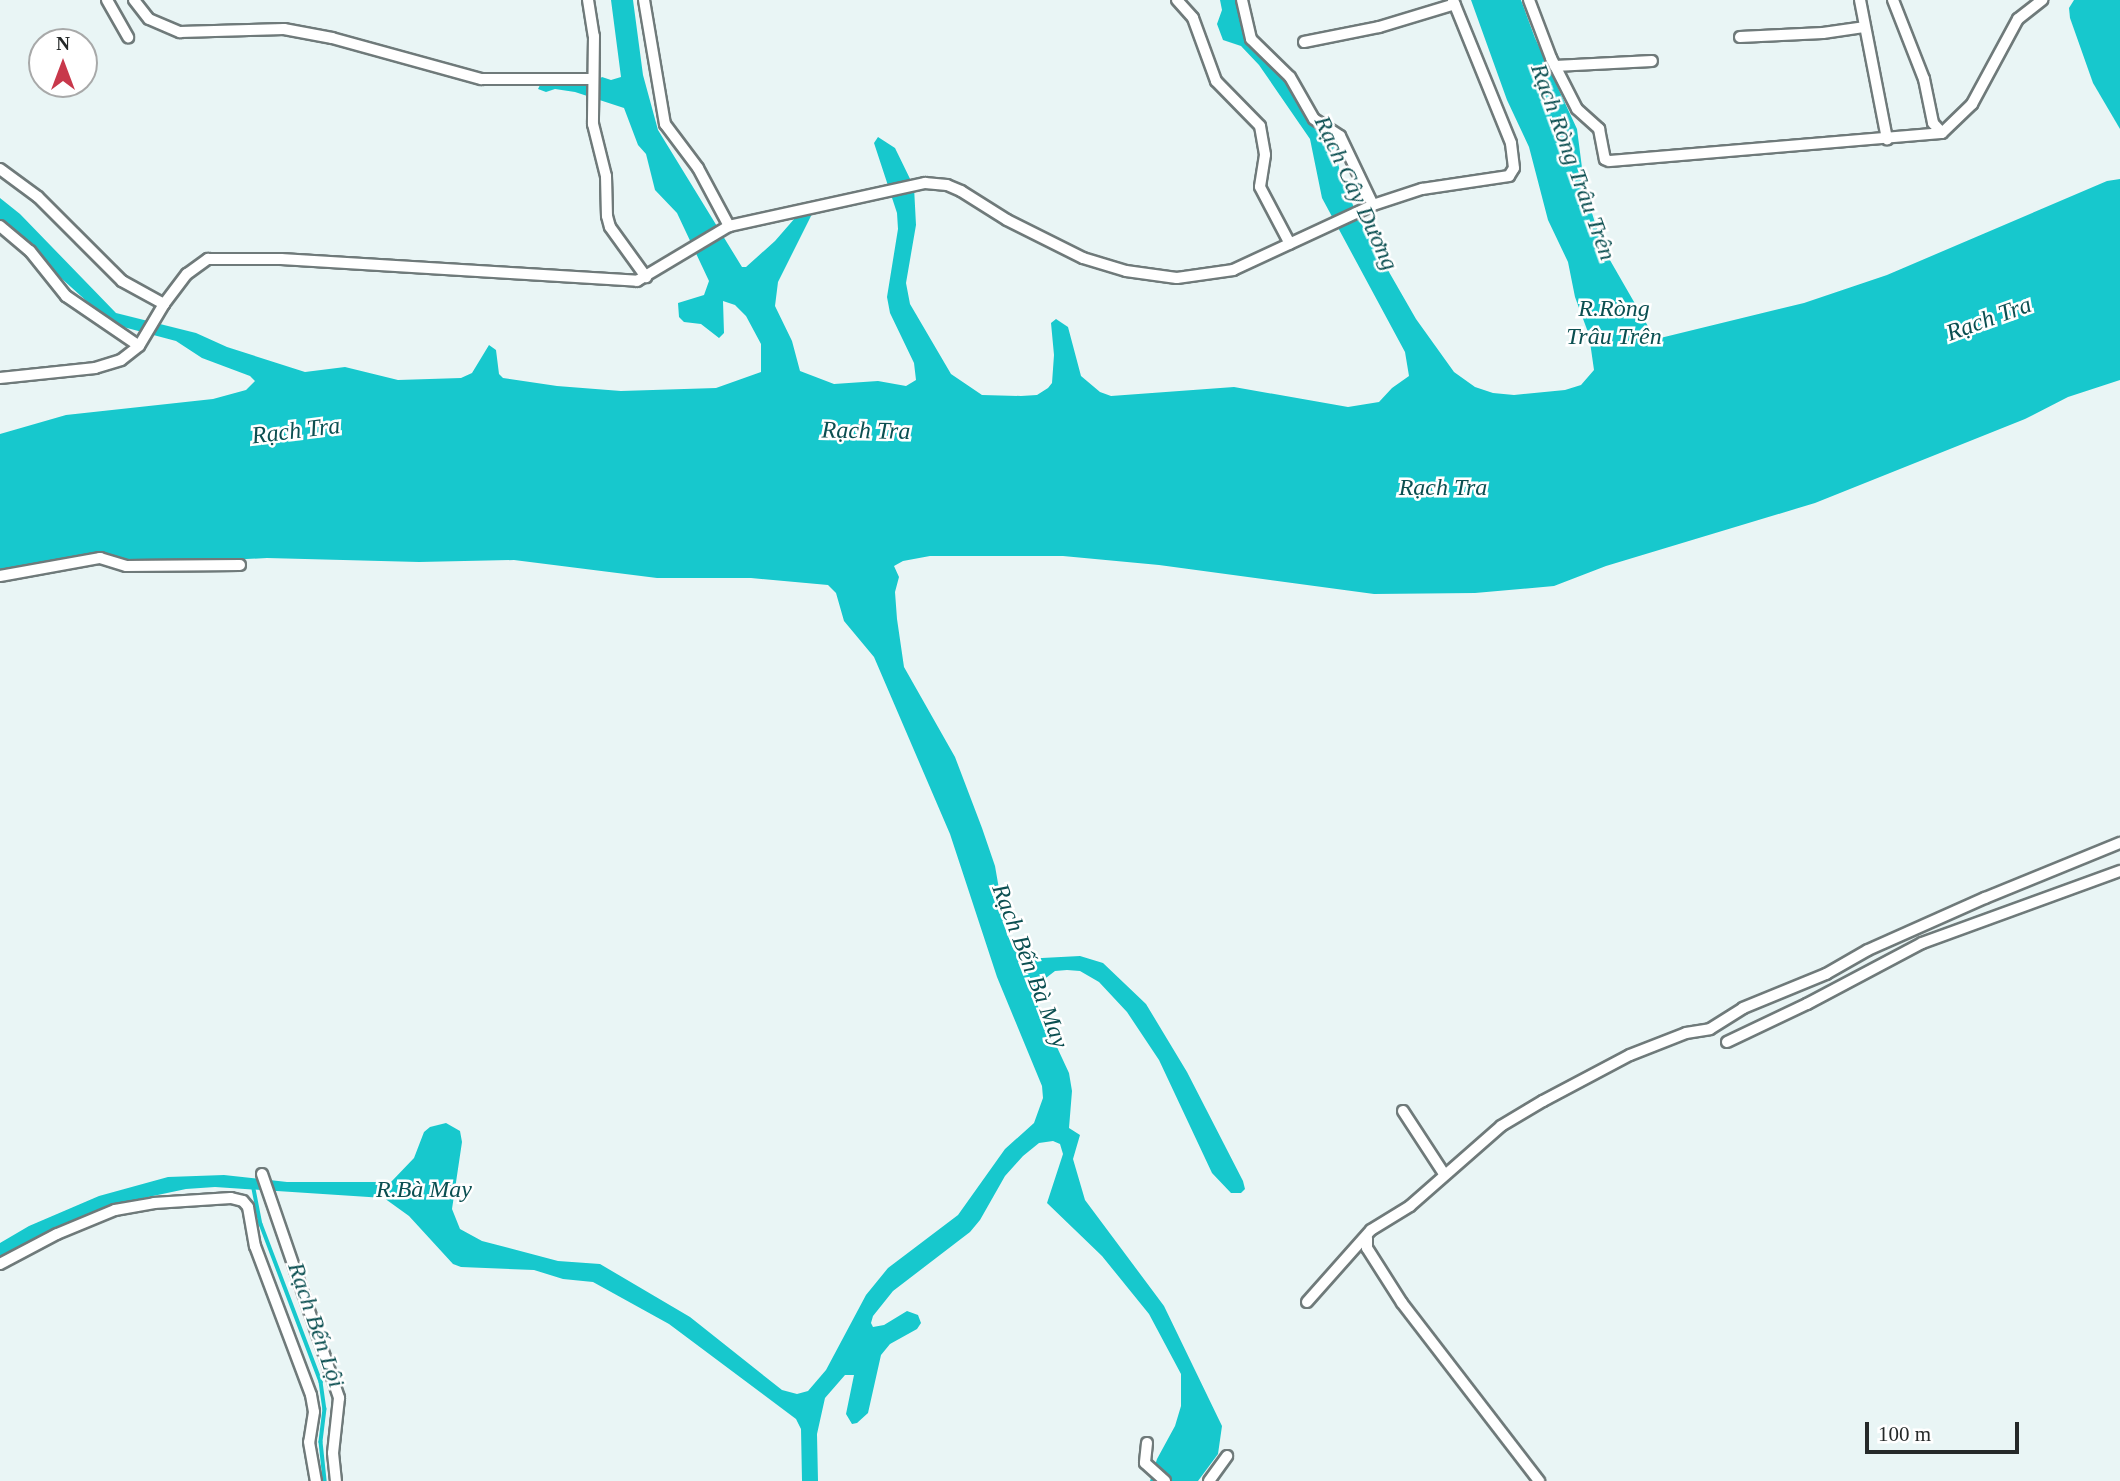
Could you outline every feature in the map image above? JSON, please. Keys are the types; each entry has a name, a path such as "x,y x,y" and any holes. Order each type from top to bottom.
{"street":[{"path":"107,0 128,37"},
{"path":"134,0 149,19 180,32 284,29 332,38 481,79 594,80"},
{"path":"589,0 594,36 594,135 606,176 610,227 646,277"},
{"path":"644,0 665,124 698,168 727,227"},
{"path":"1177,0 1193,18 1216,81 1260,127 1265,155 1261,187 1290,244"},
{"path":"1242,0 1251,39 1290,77 1314,119 1340,136 1370,207"},
{"path":"1529,0 1555,66 1577,109 1599,129 1605,159 1609,161 1942,133 1972,104 2011,27 2039,1"},
{"path":"1860,0 1887,139"},
{"path":"1893,0 1924,79 1933,123 1942,133"},
{"path":"0,379 95,368 121,360 142,342 161,309 194,266 220,257 628,281 646,277 727,227 925,183 947,185 961,191 1007,219 1083,258 1126,271 1177,278 1233,270 1370,207 1422,189 1509,176 1514,168 1511,143 1454,2 1379,27 1304,42"},
{"path":"1740,37 1823,33 1864,27"},
{"path":"1555,66 1652,61"},
{"path":"0,169 38,197 122,281 161,309"},
{"path":"0,226 30,251 66,296 142,342"},
{"path":"0,576 100,558 126,566 240,565"},
{"path":"1307,1301 1367,1238 1371,1230 1410,1206 1501,1126 1630,1055 1686,1033 1710,1029 1743,1008 1826,974 1868,950 2120,843"},
{"path":"1727,1042 1807,1004 1922,943 2120,871"},
{"path":"1403,1111 1444,1174"},
{"path":"263,1176 339,1398 333,1453 336,1481"},
{"path":"0,1264 57,1234 115,1210 154,1203 231,1198 243,1201 248,1207 256,1246 311,1395 314,1412 309,1442 316,1481"},
{"path":"1367,1238 1367,1248 1402,1303 1539,1481"},
{"path":"1147,1443 1145,1463 1165,1481"},
{"path":"1209,1481 1227,1456"}],"water":[{"name":"Rạch Tra","path":"611,0 633,0 643,75 658,130 742,267 746,267 775,241 804,211 809,210 812,214 778,282 775,306 792,341 800,371 834,384 878,381 906,386 916,380 914,363 890,313 887,297 898,229 897,213 874,143 878,137 895,148 914,187 916,225 906,283 910,304 951,374 982,395 1037,395 1048,388 1052,383 1054,355 1051,323 1056,319 1068,327 1081,376 1100,392 1111,396 1234,387 1348,407 1379,402 1409,376 1405,352 1322,198 1310,139 1259,65 1241,46 1223,40 1217,24 1222,10 1220,0 1236,0 1247,40 1285,78 1295,100 1332,136 1340,172 1358,218 1416,319 1454,372 1475,387 1493,393 1514,395 1565,390 1581,385 1594,370 1589,335 1575,297 1568,262 1548,220 1529,147 1507,100 1471,0 1521,0 1535,38 1577,129 1585,191 1603,248 1649,328 1648,341 1804,303 1887,275 2107,181 2120,179 2120,380 2068,397 2025,419 1815,503 1606,566 1554,586 1475,593 1374,594 1159,565 1063,556 930,556 903,561 894,566 899,577 895,592 904,667 955,757 995,866 1007,935 1023,959 1080,956 1103,963 1146,1004 1187,1072 1243,1181 1245,1189 1241,1193 1231,1193 1212,1173 1159,1060 1127,1012 1099,982 1080,971 1067,970 1055,971 1042,981 1036,1002 1069,1073 1072,1091 1069,1128 1080,1135 1073,1159 1085,1200 1164,1306 1222,1426 1218,1454 1198,1481 1150,1481 1181,1406 1181,1374 1149,1314 1102,1256 1047,1203 1063,1154 1060,1144 1053,1141 1039,1143 1023,1156 1005,1176 980,1220 970,1232 893,1291 873,1316 873,1327 884,1325 907,1311 918,1315 921,1323 917,1329 890,1344 881,1355 868,1413 857,1423 852,1424 846,1414 854,1375 845,1375 825,1398 817,1434 818,1481 802,1481 801,1429 796,1419 669,1324 593,1282 563,1279 534,1270 461,1267 453,1264 409,1216 384,1198 215,1187 186,1189 134,1200 78,1223 0,1261 0,1243 29,1226 99,1196 168,1177 224,1175 287,1182 391,1182 414,1158 424,1132 430,1127 446,1123 460,1131 462,1142 452,1209 460,1229 482,1241 558,1261 600,1264 690,1317 782,1390 797,1394 808,1391 826,1370 866,1295 888,1268 958,1215 1005,1149 1034,1123 1043,1098 1042,1086 997,977 950,834 874,657 844,621 836,593 828,585 751,578 657,578 514,560 419,562 267,558 129,565 93,557 0,573 0,434 66,415 213,399 246,390 255,381 250,376 202,358 176,341 112,324 0,223 0,198 20,214 116,313 196,333 227,347 305,372 345,367 398,380 461,378 472,373 489,345 496,350 499,374 503,378 557,386 621,391 716,388 761,372 761,344 746,316 735,305 723,301 724,333 719,338 701,324 684,322 679,317 678,303 704,295 709,281 677,213 655,190 646,154 638,145 624,108 575,92 555,89 546,92 538,89 541,83 593,83 602,77 611,80 621,77"},
{"path":"2074,0 2120,0 2120,129 2093,83 2070,18 2069,8"}],"waterway":[{"name":"Rạch Bến Lội","path":"254,1189 261,1224 321,1382 325,1409 321,1442 325,1481"}],"water label":[{"name":"Rạch Ròng Trâu Trên","path":"1573,162"},
{"name":"Rạch Cây Dương","path":"1356,193"},
{"name":"R.Ròng Trâu Trên","path":"1614,323"},
{"name":"Rạch Bến Bà May","path":"1030,966"},
{"name":"R.Bà May","path":"424,1190"}]}
